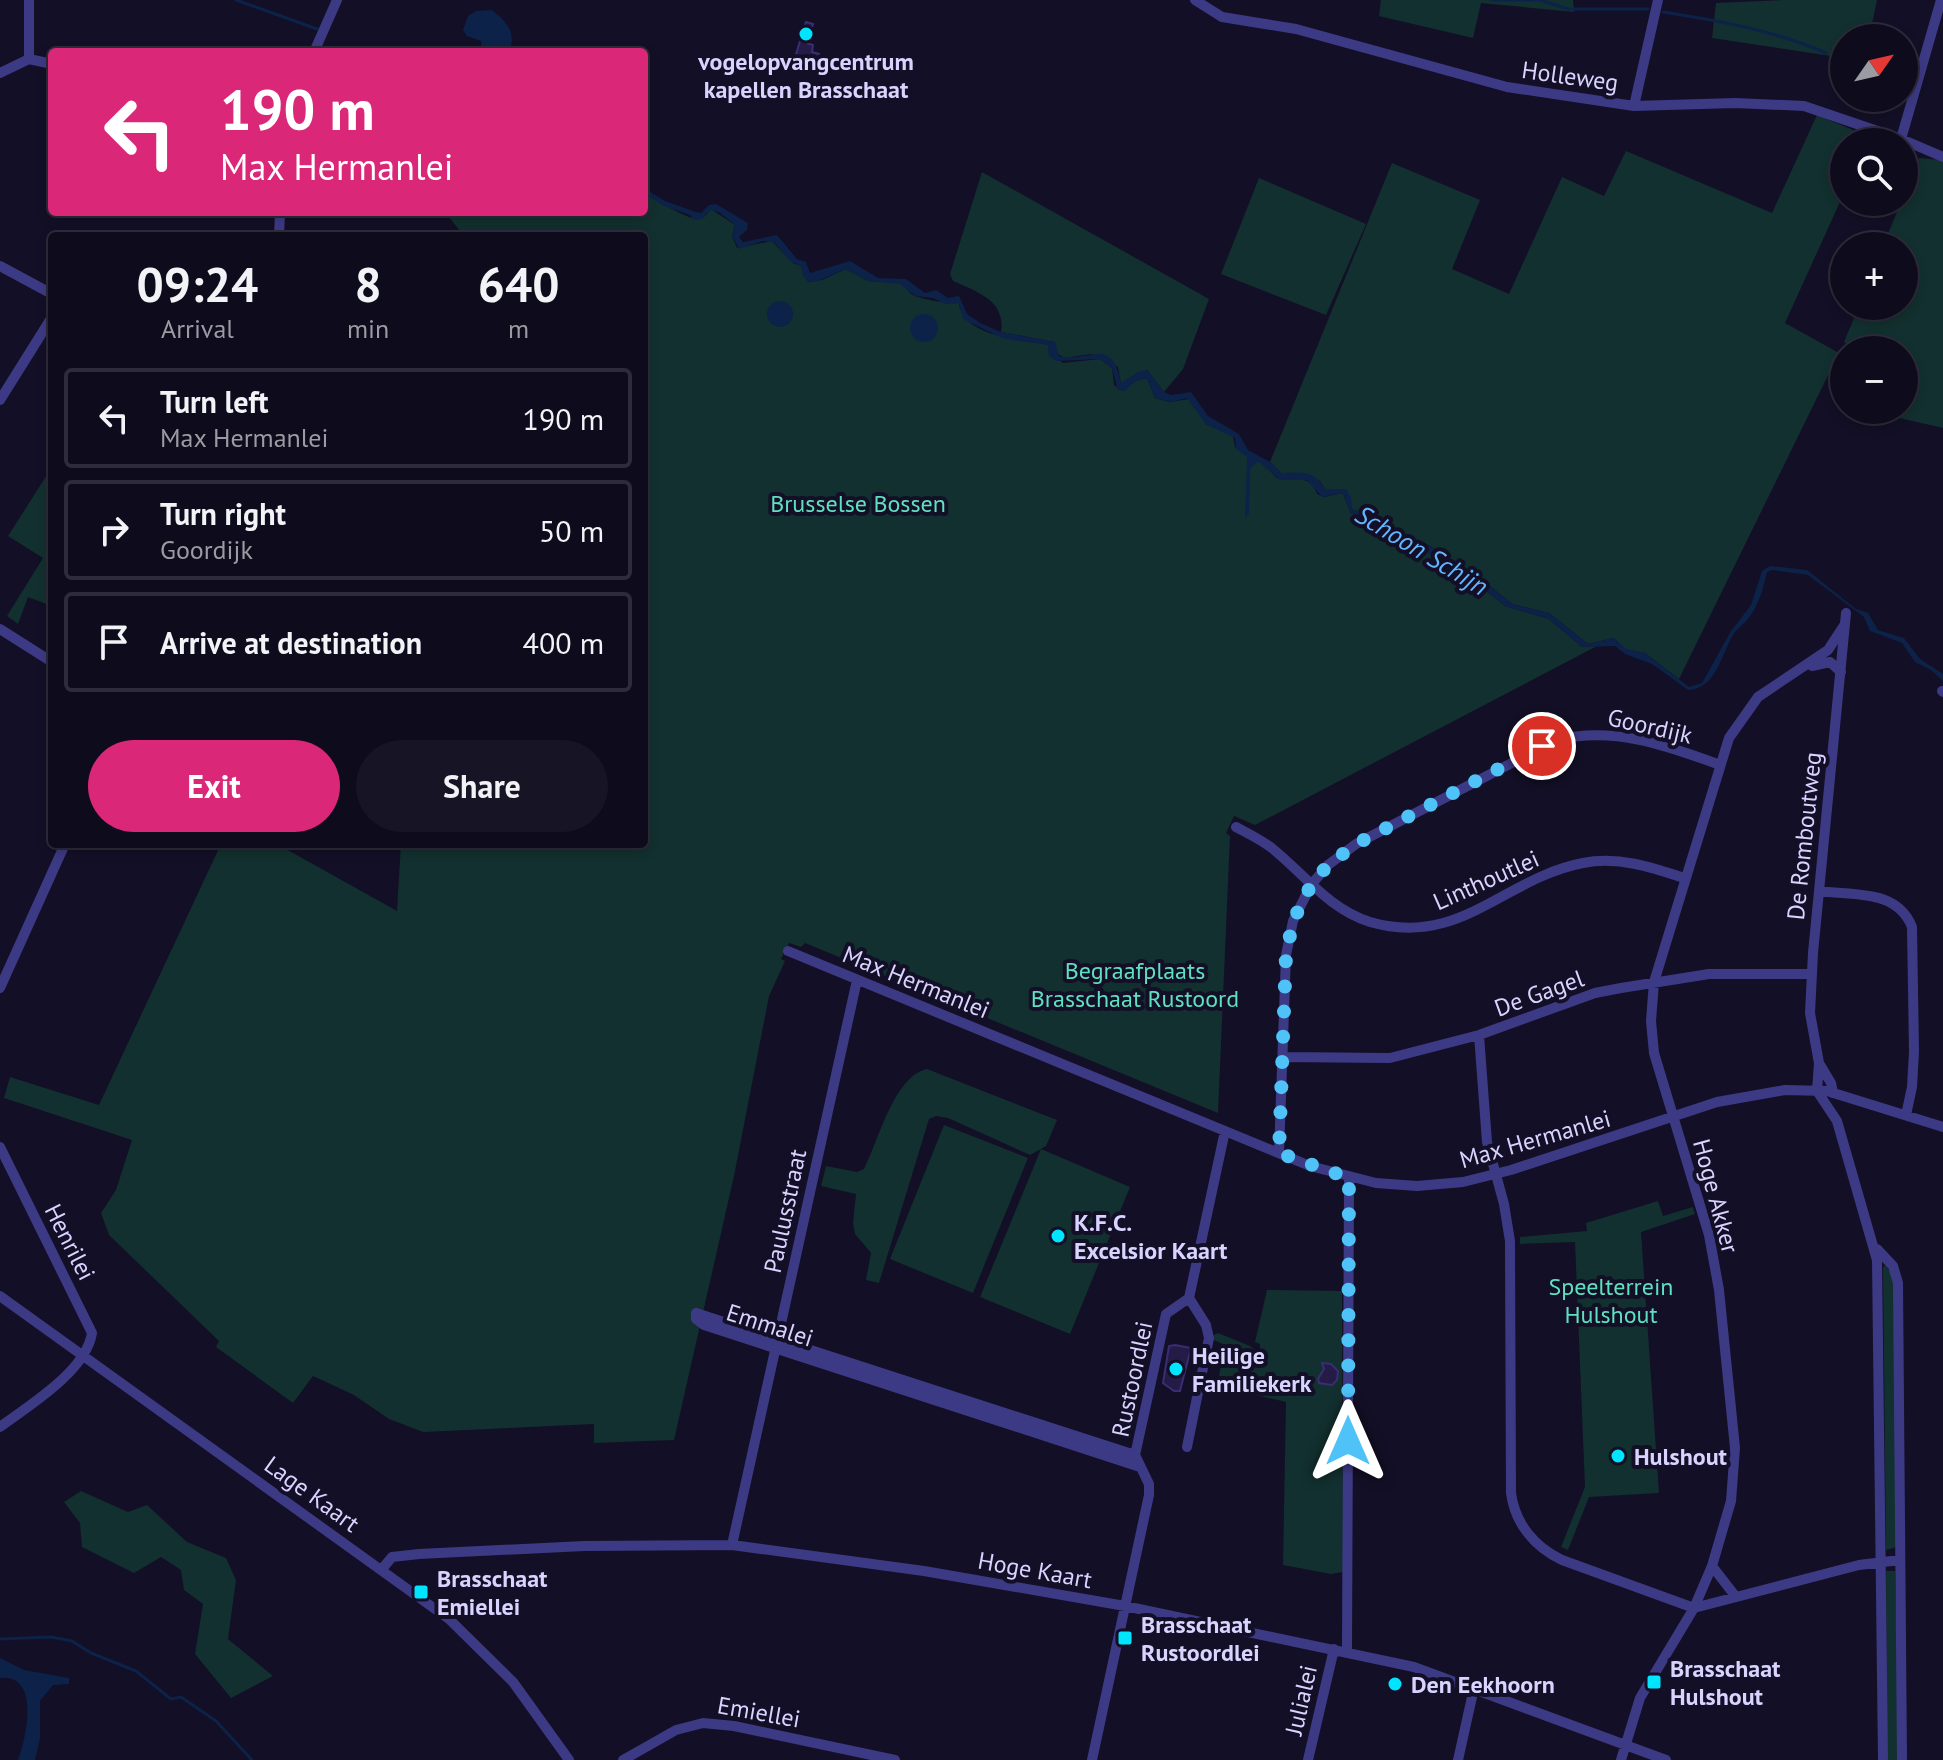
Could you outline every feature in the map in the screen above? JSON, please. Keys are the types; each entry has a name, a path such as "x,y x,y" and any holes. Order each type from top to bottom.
{"street":[{"path":"29,0 29,59"},
{"path":"316,48 337,0"},
{"name":"Holleweg","path":"1195,0 1222,17 1296,29 1507,87 1634,106 1735,103 1804,106 1869,128"},
{"path":"1634,106 1658,0"},
{"path":"1904,128 1941,0"},
{"path":"0,73 29,59 48,63"},
{"name":"Holleweg","path":"1918,146 1943,157"},
{"path":"0,266 48,292"},
{"path":"0,400 48,323"},
{"name":"De Romboutweg","path":"1817,1091 1819,1063 1810,1013 1811,974 1846,618"},
{"name":"Hoge Akker","path":"1621,1760 1636,1709 1650,1678 1694,1608 1712,1566 1731,1501 1735,1448 1734,1417 1709,1235 1654,1053 1651,1021 1654,982 1729,738 1747,709 1828,650 1846,618"},
{"path":"0,629 48,659"},
{"name":"Hoge Akker","path":"1791,674 1825,663 1834,664 1841,672"},
{"name":"Goordijk","path":"1279,1153 1289,938 1300,903 1328,865 1356,844 1556,740 1591,734 1623,736 1720,765"},
{"name":"Linthoutlei","path":"1236,827 1272,848 1311,885 1353,915 1385,925 1418,928 1467,916 1555,871 1584,862 1633,863 1684,878"},
{"path":"0,988 63,848"},
{"path":"1819,891 1887,899 1902,909 1912,927 1914,1052 1912,1087 1906,1115"},
{"name":"Max Hermanlei","path":"788,951 1279,1153 1349,1178 1417,1186 1463,1182 1741,1096 1785,1090 1838,1095 1943,1127"},
{"name":"De Gagel","path":"1283,1057 1390,1058 1479,1035 1595,993 1709,974 1811,974"},
{"name":"Paulusstraat","path":"732,1545 857,980"},
{"path":"1479,1035 1485,1125 1510,1241 1511,1493 1518,1517 1531,1537 1548,1553 1694,1608 1881,1561 1900,1560"},
{"name":"De Romboutweg","path":"1819,1063 1838,1095"},
{"path":"1817,1091 1837,1121 1876,1247 1883,1760"},
{"path":"1837,1121 1838,1095"},
{"path":"1187,1447 1209,1338 1206,1325 1189,1298 1225,1131"},
{"name":"Henrilei","path":"0,1147 91,1326 92,1338 84,1356"},
{"path":"1347,1652 1349,1178"},
{"path":"1876,1247 1893,1266 1898,1278 1902,1760"},
{"name":"Lage Kaart","path":"0,1296 382,1569 476,1643 513,1682 569,1760"},
{"name":"Rustoordlei","path":"1092,1760 1149,1495 1149,1484 1135,1455 1166,1314 1189,1298"},
{"name":"Emmalei","path":"1135,1455 776,1344 704,1325 696,1319 696,1313 776,1344 1140,1467"},
{"path":"0,1427 51,1390 84,1356"},
{"name":"Hoge Kaart","path":"382,1569 392,1557 419,1554 584,1546 732,1545 924,1571 1125,1606 1414,1667 1666,1760"},
{"path":"1712,1566 1736,1597"},
{"name":"Julialei","path":"1308,1760 1334,1649"},
{"path":"1458,1760 1474,1688"},
{"name":"Emiellei","path":"623,1760 676,1730 703,1723 734,1726 895,1760"}],"green space":[{"path":"1381,0 1573,0 1574,12 1481,3 1473,38 1379,16"},
{"path":"1877,0 1872,24 1830,24 1830,56 1712,38 1716,3"},
{"path":"1817,115 1848,128 1830,128 1830,216 1834,216 1785,323 1830,348 1830,371 1679,679 1645,653 1625,649 1614,638 1588,644 1549,613 1512,604 1472,571 1448,566 1431,546 1400,536 1389,525 1352,509 1346,489 1325,489 1320,481 1281,473 1270,462 1392,163 1480,200 1452,269 1509,294 1562,177 1604,196 1626,151 1772,213"},
{"path":"1919,158 1943,160 1943,428 1918,422 1918,336 1846,336 1853,320 1918,320 1918,232 1889,232 1895,216 1918,216"},
{"path":"982,172 1209,299 1183,369 1164,392 1147,370 1121,384 1118,367 1091,354 1065,358 1056,353 1055,342 1001,332 995,305 953,281 950,274"},
{"path":"1259,178 1366,224 1326,315 1221,274"},
{"name":"Brusselse Bossen","path":"648,195 697,219 711,209 735,225 732,236 737,248 772,241 793,263 801,266 808,282 822,280 846,269 868,281 900,283 915,296 959,303 963,314 982,330 1048,344 1049,353 1063,363 1100,359 1112,368 1114,385 1124,391 1135,381 1147,378 1155,398 1170,402 1189,399 1206,424 1233,436 1235,447 1263,464 1277,478 1306,481 1317,494 1324,497 1343,493 1351,514 1382,528 1402,544 1428,552 1453,573 1465,574 1505,606 1549,619 1582,647 1597,646 1255,825 1234,816 1226,833 1230,836 1218,1113 805,943 801,947 789,943 781,959 785,961 769,996 734,1176 674,1440 594,1443 594,1424 423,1432 389,1419 354,1395 313,1376 293,1403 216,1347 219,1341 109,1235 101,1213 116,1190 132,1140 4,1098 10,1077 99,1105 219,848 284,848 397,911 401,848 648,848 648,232 461,232 448,216 648,216"},
{"path":"48,473 48,604 28,597 18,624 7,616 43,558 8,536"},
{"path":"927,1069 1057,1120 1046,1146 1030,1155 948,1118 936,1116 929,1119 879,1283 866,1280 871,1253 855,1234 856,1194 821,1186 826,1166 857,1172 864,1169 897,1096 915,1074"},
{"path":"944,1125 1028,1158 973,1293 890,1259"},
{"name":"K.F.C. Excelsior Kaart","path":"1041,1149 1130,1187 1070,1334 980,1297"},
{"name":"Speelterrein Hulshout","path":"1658,1201 1663,1216 1693,1207 1695,1214 1641,1232 1659,1493 1589,1497 1568,1550 1561,1547 1585,1487 1575,1242 1520,1244 1520,1237 1587,1231 1586,1223"},
{"path":"1885,1265 1894,1276 1897,1547 1886,1550 1883,1268"},
{"path":"1267,1290 1342,1291 1343,1572 1331,1574 1283,1565 1286,1402 1217,1386 1225,1345 1214,1340 1214,1335 1218,1333 1250,1346 1255,1350 1253,1360 1259,1361 1260,1344 1255,1342"},
{"path":"81,1491 128,1512 147,1505 187,1542 226,1558 236,1580 228,1639 273,1676 231,1698 195,1654 203,1604 184,1590 181,1570 161,1557 134,1573 82,1547 80,1523 64,1502"},
{"path":"1886,1571 1895,1571 1899,1760 1887,1760"}],"water":[{"path":"492,10 502,19 511,34 510,48 482,48 481,41 467,36 463,30 468,16 476,11"},
{"name":"Schoon Schijn","path":"648,190 665,201 701,213 709,205 716,204 748,223 747,230 739,237 743,242 777,235 797,259 806,262 810,273 850,261 878,278 906,279 925,293 936,290 948,298 959,296 967,314 982,324 1001,332 1055,342 1059,356 1106,355 1117,368 1121,383 1147,370 1164,392 1171,395 1191,392 1208,416 1239,434 1248,450 1270,462 1281,473 1312,475 1325,489 1346,489 1352,509 1386,522 1400,536 1431,546 1448,566 1472,571 1512,604 1549,613 1588,644 1614,638 1626,649 1645,653 1689,687 1702,683 1731,631 1751,605 1762,571 1770,566 1807,570 1856,609 1868,613 1878,630 1904,638 1920,659 1943,674 1943,681 1915,662 1902,643 1870,631 1864,617 1808,575 1772,570 1767,572 1755,608 1734,633 1712,677 1698,688 1688,690 1652,664 1625,654 1615,646 1582,647 1549,619 1505,606 1465,574 1453,573 1438,565 1428,552 1402,544 1382,528 1351,514 1343,493 1322,497 1307,480 1280,480 1258,461 1250,469 1249,514 1245,518 1247,457 1236,449 1235,438 1206,424 1187,398 1172,402 1155,398 1147,378 1136,381 1124,391 1118,390 1112,368 1100,359 1056,361 1049,356 1048,345 1002,338 963,319 959,303 945,304 933,298 915,296 900,284 868,281 846,269 808,282 801,266 790,261 774,242 763,241 739,249 732,236 735,225 719,212 710,210 702,219 694,220 690,215 664,206 648,196"},
{"path":"780,301 790,304 793,314 790,324 780,327 770,324 767,314 770,304"},
{"path":"924,314 934,318 938,328 934,338 924,342 914,338 910,328 914,318"},
{"path":"0,1658 24,1670 69,1678 69,1684 53,1685 40,1701 40,1738 35,1760 18,1760 27,1723 26,1696 13,1679 0,1678"}],"building":[{"name":"vogelopvangcentrum kapellen Brasschaat","path":"806,22 813,24 807,43 813,45 812,52 819,54 817,61 796,54"},
{"name":"Heilige Familiekerk","path":"1169,1346 1191,1348 1180,1391 1174,1391 1163,1383"},
{"path":"1322,1363 1331,1364 1338,1371 1337,1380 1332,1385 1319,1383 1324,1369"}],"waterway":[{"path":"236,0 317,29"},
{"path":"1492,0 1540,0 1568,9 1648,9"},
{"path":"1663,12 1766,32 1826,53"},
{"path":"0,1639 51,1637 72,1641 91,1653 136,1671 171,1699 181,1697 216,1721 252,1760"}],"place":[{"name":"vogelopvangcentrum kapellen Brasschaat","path":"806,34"},
{"name":"K.F.C. Excelsior Kaart","path":"1058,1236"},
{"name":"Heilige Familiekerk","path":"1176,1369"},
{"name":"Hulshout","path":"1618,1456"},
{"name":"Brasschaat Emiellei","path":"421,1592"},
{"name":"Brasschaat Rustoordlei","path":"1125,1638"},
{"name":"Brasschaat Hulshout","path":"1654,1682"},
{"name":"Den Eekhoorn","path":"1395,1684"}],"route":[{"path":"1348,1441 1349,1178 1279,1153 1286,955 1293,921 1317,876 1341,854 1542,746"}],"park label":[{"name":"Begraafplaats Brasschaat Rustoord","path":"1135,984"}]}
